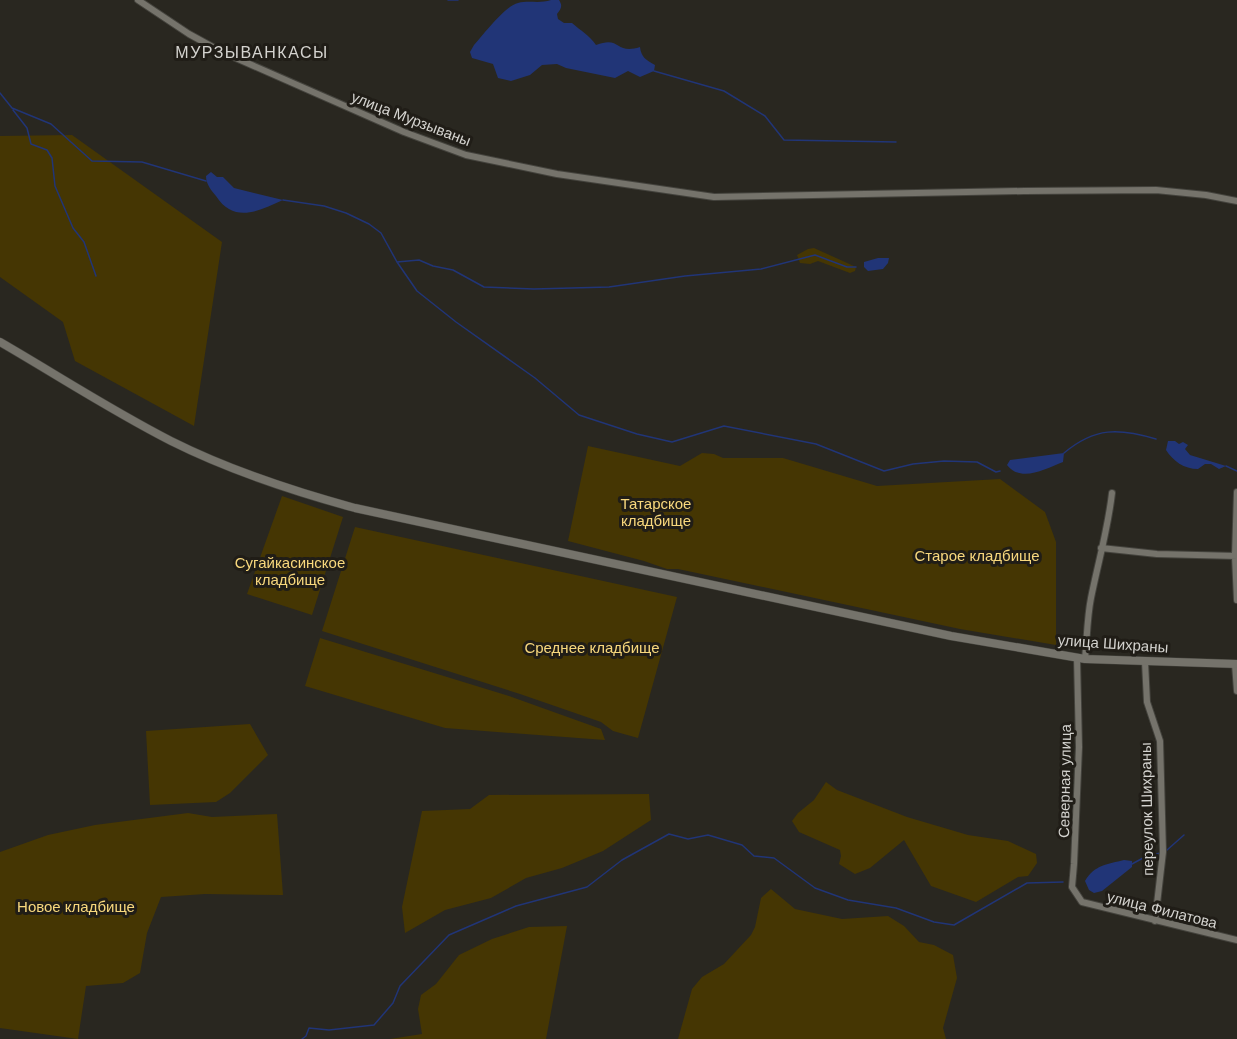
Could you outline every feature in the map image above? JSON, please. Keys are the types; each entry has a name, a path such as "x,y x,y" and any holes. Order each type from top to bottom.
{"street":[{"name":"улица Мурзываны","path":"138,0 189,34 220,51 404,132 466,155 557,174 714,197 1024,190 1156,190 1237,201"},
{"name":"улица Шихраны","path":"0,342 170,441 251,476 356,508 951,636 1081,658 1236,664"},
{"path":"1237,492 1237,600"},
{"name":"Северная улица","path":"1082,902 1072,886 1081,658 1090,602 1108,525 1112,493"},
{"path":"1101,548 1157,554 1236,556"},
{"name":"переулок Шихраны","path":"1145,662 1147,702 1160,741 1163,852 1155,921"},
{"path":"1236,664 1237,691"},
{"name":"улица Филатова","path":"1082,902 1237,940"}],"green space":[{"path":"72,135 222,242 194,426 75,361 63,322 0,277 0,136"},
{"path":"814,248 856,267 855,271 850,273 818,261 810,264 800,263 797,255"},
{"name":"Старое кладбище","path":"588,446 680,466 702,453 714,454 723,458 783,458 877,486 1000,479 1045,512 1056,542 1056,645 960,629 678,569 667,569 568,541"},
{"name":"Сугайкасинское кладбище","path":"282,496 343,517 312,615 247,594"},
{"name":"Среднее кладбище","path":"355,527 677,597 638,738 613,731 601,722 520,694 322,631"},
{"path":"320,638 509,696 601,729 605,740 445,728 305,686"},
{"path":"250,724 268,755 230,793 216,802 150,805 146,731"},
{"path":"826,782 837,790 907,817 968,835 1008,841 1036,854 1037,863 1028,876 1018,877 976,902 931,886 904,840 870,868 855,874 839,864 840,850 799,832 792,821 814,800"},
{"path":"649,794 651,820 603,851 562,868 526,878 491,898 445,910 405,933 402,907 422,811 470,809 489,795"},
{"name":"Новое кладбище","path":"188,813 212,817 277,814 283,895 205,894 161,897 147,933 140,973 123,983 86,986 78,1039 0,1028 0,852 48,835 95,825"},
{"path":"771,889 795,909 842,919 888,916 904,926 919,942 934,945 953,955 957,978 943,1028 946,1039 678,1039 692,989 702,977 724,964 751,935 761,898"},
{"path":"567,926 546,1039 390,1039 422,1034 418,1009 421,995 436,984 459,955 492,939 529,927"}],"water":[{"path":"559,0 561,4 557,14 558,19 564,23 572,23 596,45 610,42 626,49 640,47 644,58 655,65 654,71 640,77 628,71 615,78 557,64 542,65 530,75 511,81 498,78 493,64 472,58 470,52 474,45 507,9 518,3"},
{"path":"211,172 217,177 223,177 234,188 283,200 247,213 231,210 223,205 209,187 206,176"},
{"path":"889,258 883,269 868,271 864,267 864,262"},
{"path":"1168,441 1175,441 1179,444 1183,442 1188,445 1185,449 1190,455 1226,466 1219,469 1211,464 1205,464 1198,469 1193,469 1184,466 1172,458 1166,450"},
{"path":"1064,453 1063,462 1033,473 1019,473 1007,465 1010,460"},
{"path":"1124,860 1132,861 1132,867 1102,891 1094,893 1089,890 1085,881 1093,872 1102,866"}],"waterway":[{"path":"448,0 458,0"},
{"path":"654,71 724,91 765,116 784,140 896,142"},
{"path":"0,93 12,108 51,124 92,161 142,162 206,181"},
{"path":"13,110 27,128 31,144 47,150 52,158 55,186 73,228 84,242 96,276"},
{"path":"283,200 324,206 369,224 381,233 417,291 456,322 535,378 579,415 637,434 672,442 724,426 816,444 884,471 913,464 944,461 977,462 996,472 1000,471"},
{"path":"397,262 419,260 433,266 453,270 484,287 534,289 609,287 685,276 761,269 815,255 847,267 856,267"},
{"path":"1064,453 1086,438 1108,432 1130,433 1156,439"},
{"path":"1226,466 1237,471"},
{"path":"302,1039 309,1028 329,1030 374,1025 393,1003 400,986 449,935 516,906 587,887 622,860 669,834 688,839 708,835 742,845 754,856 774,858 815,888 848,900 896,908 934,922 954,925 1027,883 1063,882"},
{"path":"1167,850 1184,835"},
{"path":"1132,864 1160,853"}],"district":[{"name":"МУРЗЫВАНКАСЫ","path":"252,52"}],"park label":[{"name":"Татарское кладбище","path":"656,512"}]}
